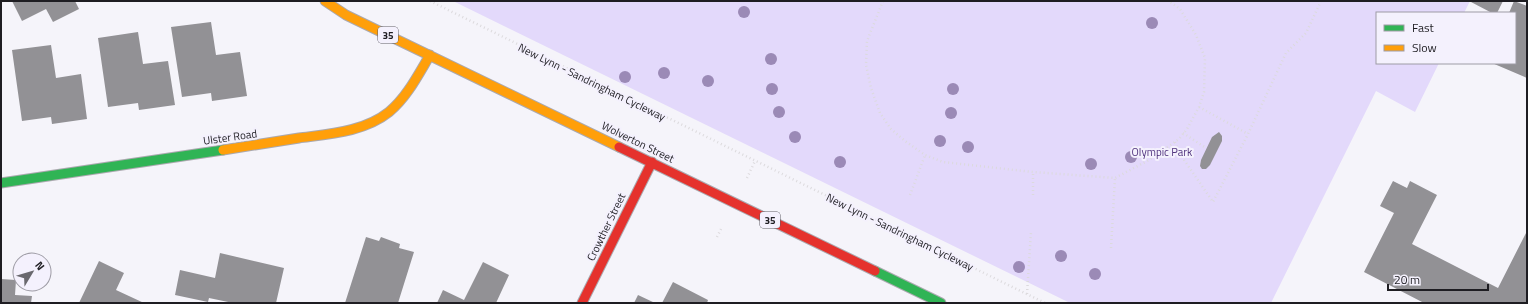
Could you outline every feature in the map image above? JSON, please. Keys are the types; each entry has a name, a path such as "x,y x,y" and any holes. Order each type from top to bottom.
{"main road":[{"name":"Wolverton Street","path":"325,1 346,14 941,303"},
{"name":"Ulster Road","path":"1,183 313,137 342,132 369,124 390,112 400,102 430,55"},
{"name":"Crowther Street","path":"582,303 652,162"}],"path":[{"name":"New Lynn - Sandringham Cycleway","path":"430,1 1045,303"},
{"path":"883,1 867,41 866,65 871,88 880,113 891,129 905,141 925,155 943,162 1033,172 1115,178 1149,160 1175,142 1184,133 1199,106 1204,92 1205,58 1196,35 1180,9 1169,1"},
{"path":"1175,142 1180,154 1213,202 1248,134 1286,53 1306,33 1321,1"},
{"path":"1199,106 1248,134"},
{"path":"1184,133 1206,148"},
{"path":"910,196 925,155"},
{"path":"752,168 755,161"},
{"path":"1033,172 1033,195"},
{"path":"1111,248 1115,178"},
{"path":"1027,294 1031,232"}],"green space":[{"name":"Olympic Park","path":"453,1 1470,1 1464,12 1376,12 1376,64 1439,64 1415,112 1376,91 1271,303 1070,303"}],"building":[{"path":"12,1 75,1 79,9 53,22 46,9 22,21"},
{"path":"1503,1 1498,12 1490,12 1471,2"},
{"path":"1514,1 1527,6 1527,78 1494,64 1516,64 1516,12 1509,12"},
{"path":"211,22 216,55 240,52 247,96 212,101 211,93 182,97 171,27"},
{"path":"138,32 143,64 168,61 175,105 139,110 138,103 108,107 98,38"},
{"path":"51,45 56,78 81,74 87,119 52,124 51,117 22,121 12,50"},
{"path":"1219,132 1222,136 1222,141 1210,165 1206,169 1202,169 1200,166 1201,160 1212,137"},
{"path":"1393,181 1407,188 1410,181 1437,195 1412,244 1498,288 1527,231 1527,303 1424,303 1364,272 1394,213 1380,206"},
{"path":"366,237 379,241 381,237 400,244 399,248 414,252 398,303 345,303"},
{"path":"220,253 284,268 276,303 233,303 209,298 208,302 175,295 180,270 215,278"},
{"path":"99,261 124,273 116,290 144,303 79,303"},
{"path":"483,262 509,275 496,303 437,303 443,290 464,300"},
{"path":"1,279 12,280 12,292 15,292 15,295 32,296 31,303 1,303"},
{"path":"673,282 708,300 707,303 662,303"},
{"path":"638,295 655,303 634,303"}],"traffic: fast":[{"path":"1,183 223,150"},
{"path":"875,271 941,303"}],"traffic: slow":[{"path":"325,1 346,15 619,147"},
{"path":"223,150 346,131 369,124 389,112 401,100 430,55"}],"traffic: jam":[{"path":"619,147 875,271"},
{"path":"582,303 652,162"}]}
